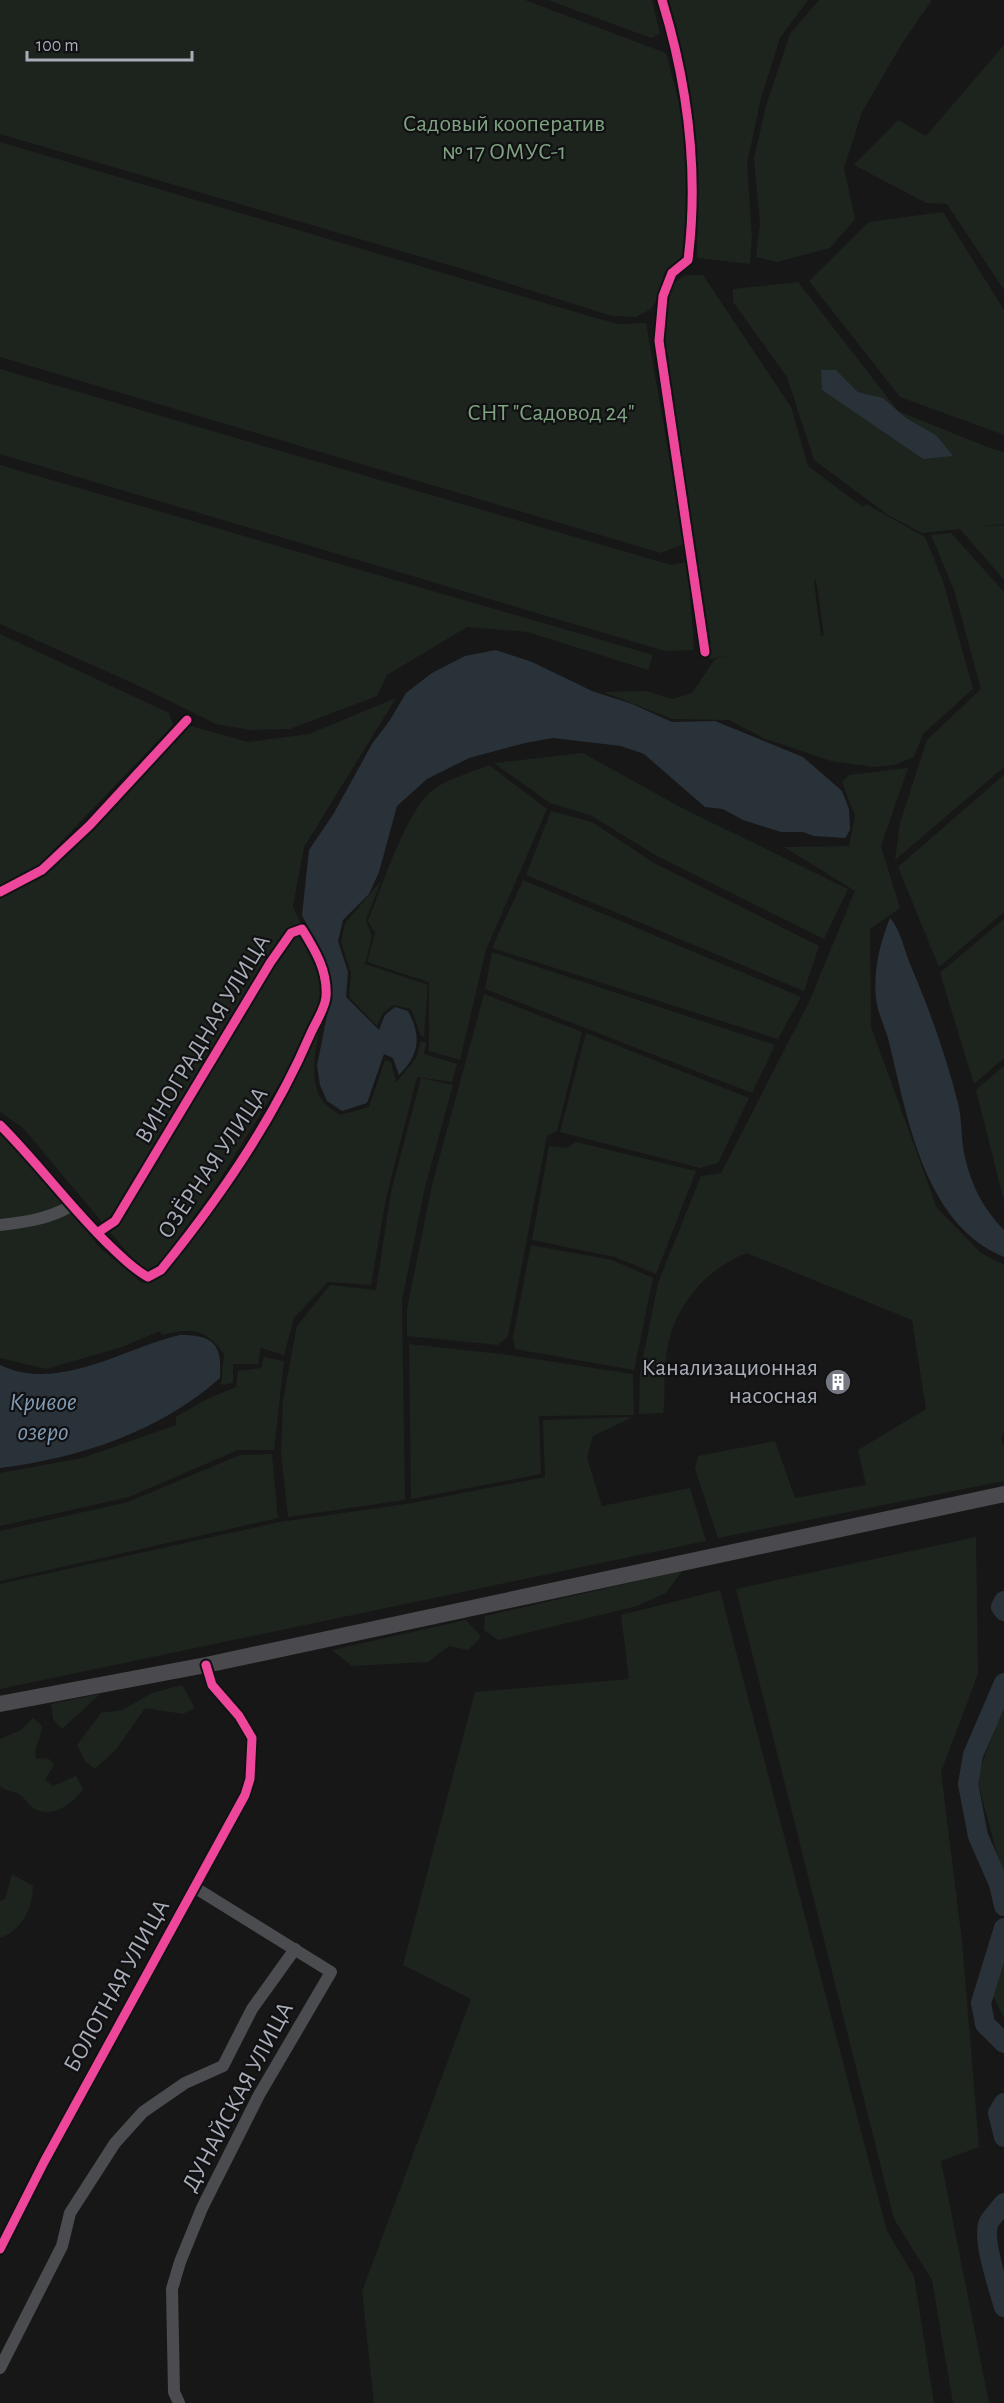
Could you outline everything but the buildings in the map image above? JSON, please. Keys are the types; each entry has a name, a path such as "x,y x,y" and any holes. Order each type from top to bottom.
{"main road":[{"path":"0,1704 206,1665 1004,1494"}],"street":[{"path":"662,0 675,44 688,112 693,177 688,260 672,273 663,296 659,341 705,652"},
{"path":"0,892 42,870 90,825 187,720"},
{"name":"ВИНОГРАДНАЯ УЛИЦА","path":"97,1233 115,1221 291,933 302,929 317,953 326,978 326,999"},
{"name":"ОЗЁРНАЯ УЛИЦА","path":"97,1233 137,1271 148,1277 161,1270 210,1205 289,1084 326,999"},
{"path":"0,1125 26,1151 71,1206 97,1233"},
{"path":"0,1225 33,1221 57,1214 71,1206"},
{"name":"БОЛОТНАЯ УЛИЦА","path":"0,2249 44,2162 245,1795 250,1779 252,1738 238,1716 212,1685 206,1665"},
{"name":"ДУНАЙСКАЯ УЛИЦА","path":"177,2398 172,2289 180,2262 202,2208 259,2095 331,1972 194,1887"},
{"path":"0,2368 62,2246 70,2213 115,2143 143,2112 185,2083 223,2066 252,2009 295,1949"},
{"path":"164,2403 177,2398"}],"green space":[{"name":"Садовый кооператив № 17 ОМУС-1","path":"0,0 525,0 666,53 682,114 688,182 684,255 664,273 658,299 651,309 636,317 612,316 466,270 0,134"},
{"path":"548,0 652,0 660,34 651,38"},
{"path":"668,0 808,0 780,38 761,98 747,164 752,237 750,264 697,258 698,188"},
{"path":"819,0 932,0 903,42 862,112 844,168 855,219 830,248 777,262 756,257 760,223 754,158 766,106 790,34"},
{"path":"1004,45 1004,290 947,204 926,203 854,165 898,120 926,136"},
{"name":"СНТ \"Садовод 24\"","path":"0,142 589,316 618,324 646,323 684,544 661,553 0,357"},
{"path":"943,212 1004,310 1004,435 900,397 809,281 869,222"},
{"path":"685,275 703,275 791,407 808,466 863,507 866,504 925,537 943,581 973,689 923,734 914,757 894,765 874,767 831,761 763,738 729,720 672,719 603,692 646,691 672,699 692,693 715,659 733,655 710,659 663,335 670,286","holes":["816,580 824,635 821,636 814,582"]},
{"path":"798,282 898,411 1004,452 1004,524 976,527 1004,525 1004,580 960,529 922,533 888,515 814,460 787,377 733,302 733,289","holes":["836,370 858,392 883,398 906,418 936,435 923,459 822,390"]},
{"path":"0,369 671,565 688,562 694,650 665,651 0,454"},
{"path":"0,465 653,655 648,670 528,632 467,627 387,675 377,696 290,729 250,730 216,724 137,685 0,624"},
{"path":"951,533 1004,592 1004,767 895,860 900,823 927,740 981,689 954,590 931,535"},
{"path":"0,634 169,713 173,725 36,868 0,886"},
{"path":"396,698 304,847 293,906 313,950 324,986 308,1038 215,1187 156,1269 143,1271 23,1128 0,1112 0,899 44,876 187,725 248,742 309,734"},
{"path":"583,753 682,808 848,889 824,939 657,856 590,815 550,803 494,763"},
{"path":"489,765 547,809 486,950 460,1060 429,1051 429,982 367,962 375,933 368,921 396,850 424,799 446,782"},
{"path":"908,768 881,846 900,908 870,929 871,1027 937,1208 981,1253 1004,1265 1004,1432 1001,1439 1004,1446 1004,1481 718,1538 695,1469 698,1456 775,1441 795,1498 866,1485 858,1450 926,1409 912,1320 747,1253 731,1260 703,1281 682,1308 669,1340 665,1365 663,1413 639,1414 640,1373 658,1283 701,1176 721,1173 809,1002 855,891 784,847 849,846 855,816 842,782 849,775"},
{"path":"1004,775 1004,912 939,967 898,867"},
{"path":"551,811 592,822 654,863 819,946 804,991 526,875"},
{"path":"523,880 801,997 778,1039 492,948"},
{"path":"381,881 366,920 372,936 365,964 428,985 424,1037 421,1036 411,1009 393,1005 383,1013 377,1026 349,997 351,973 341,942 345,923"},
{"path":"1004,919 1004,1058 974,1084 940,973"},
{"path":"492,952 775,1045 752,1093 485,989"},
{"path":"484,994 582,1032 557,1131 547,1136 508,1336 498,1345 407,1336 407,1309 432,1185"},
{"path":"324,1008 315,1055 315,1080 322,1100 340,1115 369,1107 385,1060 391,1062 396,1083 416,1058 421,1041 426,1043 424,1054 457,1064 452,1082 417,1077 386,1198 371,1285 328,1282 294,1318 284,1355 261,1348 258,1364 233,1364 233,1383 221,1385 224,1354 217,1345 204,1335 190,1331 162,1335 160,1331 122,1347 46,1369 0,1358 0,1128 60,1194 98,1246 142,1283 161,1277 226,1193 293,1085"},
{"path":"586,1033 749,1098 718,1163 700,1168 560,1132"},
{"path":"1004,1066 1004,1201 976,1090"},
{"path":"421,1078 453,1085 425,1187 402,1300 405,1500 288,1517 281,1453 283,1400 297,1326 330,1285 376,1290 391,1192"},
{"path":"576,1142 696,1171 656,1274 615,1257 532,1240 549,1146 567,1148"},
{"path":"531,1245 612,1260 653,1278 634,1370 515,1349 513,1337"},
{"path":"409,1344 501,1354 633,1374 634,1415 539,1416 541,1474 411,1499"},
{"path":"264,1357 284,1361 274,1450 238,1450 129,1497 0,1526 0,1473 82,1458 176,1425 176,1417 205,1400 236,1387 238,1371 261,1368"},
{"path":"633,1417 593,1436 587,1458 602,1506 690,1488 706,1541 0,1689 0,1584 280,1522 406,1504 545,1477 543,1420"},
{"path":"272,1454 278,1518 0,1581 0,1531 128,1502 240,1455"},
{"path":"976,1537 978,1674 941,1772 962,1941 979,2147 941,2161 989,2403 953,2403 932,2280 894,2219 736,1589"},
{"path":"682,1571 666,1593 637,1606 498,1640 484,1630 485,1616"},
{"path":"720,1590 887,2231 914,2276 934,2403 374,2403 362,2291 471,1999 403,1965 475,1692 629,1679 621,1615"},
{"path":"466,1620 481,1637 468,1650 449,1646 428,1662 352,1666 332,1650"},
{"path":"182,1685 195,1708 183,1714 145,1708 117,1748 95,1769 85,1761 77,1745 101,1713 122,1710 152,1693"},
{"path":"100,1694 62,1729 53,1719 51,1704"},
{"path":"1004,1701 1004,1880 977,1779"},
{"path":"33,1718 42,1726 36,1759 48,1758 54,1765 45,1780 53,1786 76,1776 83,1789 69,1804 49,1812 35,1809 20,1794 0,1786 0,1739 21,1730"},
{"path":"12,1874 33,1886 31,1902 20,1924 0,1938 0,1901 5,1899"},
{"path":"1004,1931 1004,2018 990,1989"}],"water":[{"path":"821,370 836,370 858,392 883,398 906,418 936,435 953,456 923,459 822,390"},
{"path":"496,650 532,662 592,691 632,704 672,722 715,721 803,757 842,791 849,809 850,830 845,838 814,836 803,832 781,832 743,820 723,809 705,807 644,754 621,746 553,738 469,758 427,779 397,806 379,872 369,894 343,920 338,941 348,972 346,997 379,1030 385,1015 395,1007 408,1011 417,1037 414,1053 406,1068 399,1075 393,1058 384,1054 367,1103 342,1111 327,1101 320,1085 317,1066 330,1000 323,959 302,915 309,850 334,813 372,744 406,693 432,673 465,656"},
{"path":"890,918 902,940 948,1068 959,1109 964,1153 970,1175 989,1213 1004,1230 1004,1257 976,1241 954,1219 936,1193 911,1131 876,999 878,957"},
{"name":"Кривое озеро","path":"180,1335 192,1335 209,1340 214,1344 220,1357 220,1378 196,1397 145,1428 117,1440 60,1457 0,1468 0,1365 22,1372 45,1374 68,1371"}],"waterway":[{"path":"1004,1601 1001,1607 1004,1611"},
{"path":"1004,1683 973,1755 968,1784 978,1836 999,1884 1004,1906"},
{"path":"1004,1928 981,2003 985,2024 1004,2043"},
{"path":"1004,2103 998,2113 1004,2137"},
{"path":"1004,2203 989,2222 987,2230 992,2264 1004,2307"}],"cycle path":[{"path":"662,0 685,96 692,194 688,260 672,273 663,296 659,341 705,652"},
{"path":"0,892 42,870 90,825 187,720"},
{"path":"0,1125 67,1200 95,1230 109,1245 127,1262 148,1277 161,1270 204,1215 244,1157 280,1097 322,1011 326,997 325,978 316,953 302,929 291,933 270,963 115,1221 97,1233"},
{"path":"0,2249 44,2162 245,1795 250,1779 252,1738 239,1716 212,1685 206,1665"}],"place":[{"name":"Канализационная насосная","path":"838,1382"}]}
